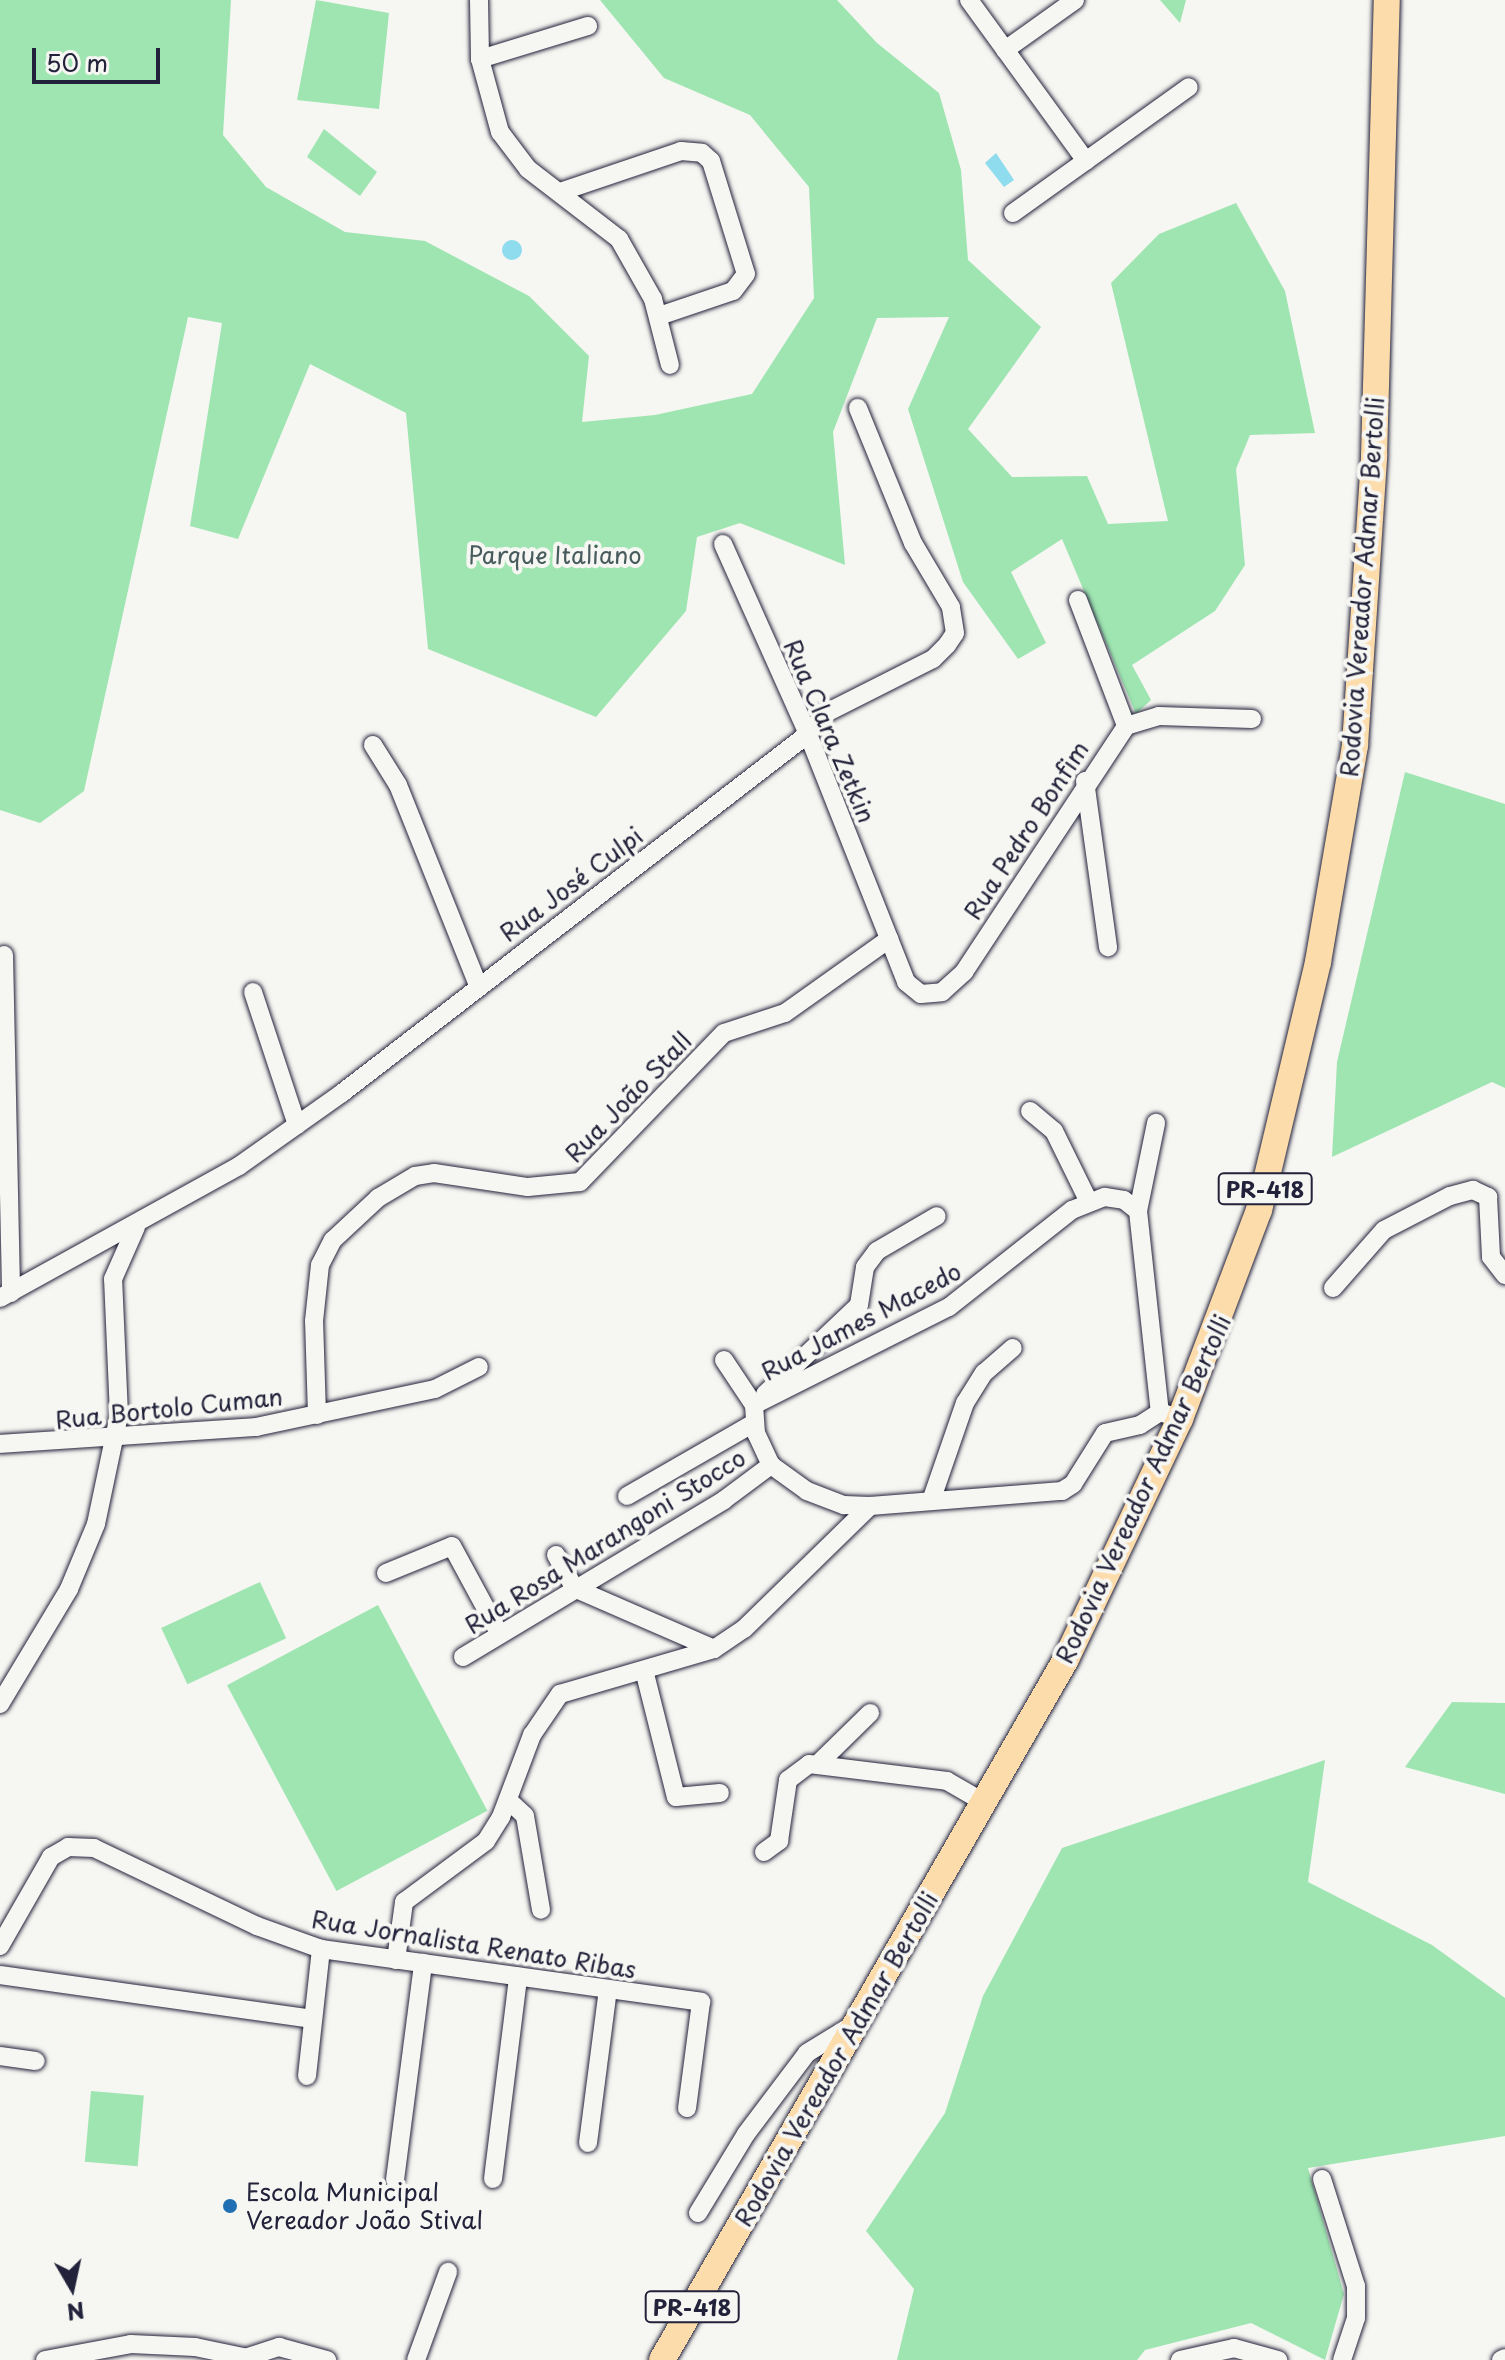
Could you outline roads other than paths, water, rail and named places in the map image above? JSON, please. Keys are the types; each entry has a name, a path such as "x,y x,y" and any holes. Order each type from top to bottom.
{"highway":[{"name":"Rodovia Vereador Admar Bertolli","path":"662,2360 1066,1659 1259,1210 1318,962 1355,745 1374,457 1387,0"},
{"path":"681,2360 722,2255"}],"street":[{"path":"479,0 480,59 500,132 528,169 619,239 659,316 670,365"},
{"path":"969,0 1086,161"},
{"path":"1005,50 1075,0"},
{"path":"480,59 588,26"},
{"path":"1013,213 1189,87"},
{"path":"560,192 681,151 702,153 711,161 746,274 733,291 659,316"},
{"name":"Rua José Culpi","path":"6,1296 136,1227 297,1125 808,734 824,714 933,659 955,633 951,607 913,543 858,408"},
{"name":"Rua Clara Zetkin","path":"723,544 808,734 889,939"},
{"path":"1078,600 1126,726 1159,716 1252,719"},
{"name":"Rua Pedro Bonfim","path":"889,939 914,991 930,996 954,984 1085,781 1126,726"},
{"path":"373,745 398,785 478,985"},
{"path":"1085,781 1108,947"},
{"name":"Rua João Stall","path":"317,1415 314,1321 320,1265 333,1240 378,1198 415,1176 434,1173 528,1187 580,1182 724,1033 785,1013 889,939"},
{"path":"4,955 6,1296"},
{"path":"253,992 297,1125"},
{"path":"1030,1111 1054,1131 1088,1200 1124,1200 1138,1211"},
{"path":"724,1360 754,1414 771,1465 807,1491 844,1505 870,1506 1062,1491 1073,1484 1105,1433 1170,1416 1138,1211 1156,1123"},
{"path":"1333,1288 1384,1230 1450,1196 1473,1190 1488,1197 1491,1257 1505,1275"},
{"name":"Rua James Macedo","path":"754,1414 949,1307 1088,1200"},
{"path":"627,1496 754,1414 859,1305 865,1267 877,1251 937,1216"},
{"path":"0,1704 78,1569 116,1440 118,1394 111,1299 119,1259 136,1227"},
{"path":"931,1501 965,1403 984,1373 1013,1348"},
{"name":"Rua Bortolo Cuman","path":"0,1444 116,1440 256,1427 435,1389 479,1367"},
{"name":"Rua Rosa Marangoni Stocco","path":"463,1657 724,1500 771,1465"},
{"path":"396,1960 404,1902 486,1841 508,1800 532,1735 560,1694 714,1649 744,1629 870,1506"},
{"path":"386,1573 452,1546 499,1633"},
{"path":"556,1555 574,1588 714,1649"},
{"path":"644,1670 676,1797 720,1793"},
{"path":"818,1764 870,1713"},
{"path":"764,1852 779,1841 786,1788 796,1770 818,1764 947,1781 985,1803"},
{"path":"508,1800 525,1816 541,1910"},
{"name":"Rua Jornalista Renato Ribas","path":"0,1946 45,1865 68,1847 109,1854 257,1926 321,1949 701,2002 687,2108"},
{"path":"307,2076 321,1949"},
{"path":"395,2180 423,1963"},
{"path":"0,1975 313,2019"},
{"path":"493,2179 518,1977"},
{"path":"588,2143 608,1990"},
{"path":"698,2213 746,2134 807,2053 859,2022"},
{"path":"0,2056 36,2061"},
{"path":"1322,2179 1356,2286 1356,2318 1342,2360"},
{"path":"416,2360 448,2272"},
{"path":"45,2360 131,2344 253,2359 279,2347 327,2360"},
{"path":"1180,2360 1234,2348 1278,2360"}],"water":[{"path":"996,153 1014,180 1004,187 985,163"},
{"path":"512,240 519,243 522,250 519,257 512,260 505,257 502,250 505,243"}],"place":[{"name":"Escola Municipal Vereador João Stival","path":"230,2206"}],"park label":[{"name":"Parque Italiano","path":"555,555"}]}
